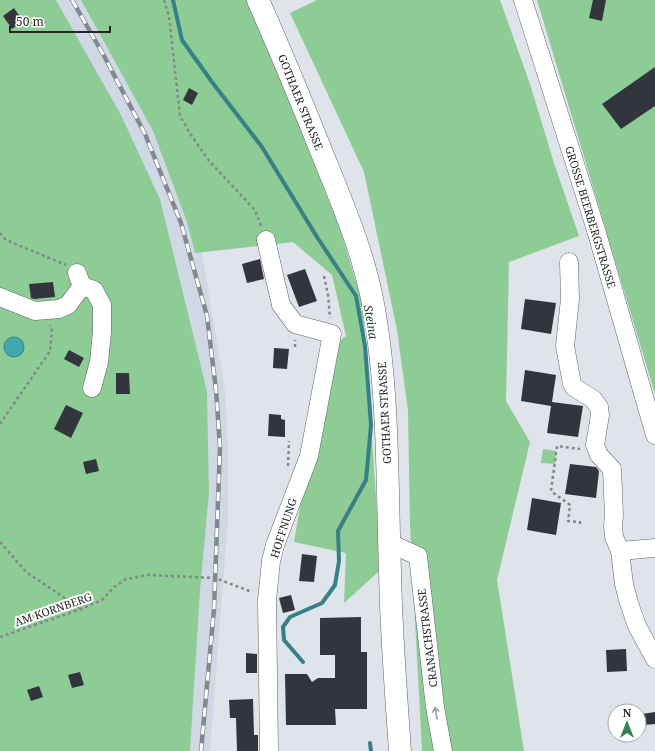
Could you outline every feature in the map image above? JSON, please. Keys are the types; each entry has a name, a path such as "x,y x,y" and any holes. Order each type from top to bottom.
{"main road":[{"name":"GOTHAER STRASSE","path":"258,0 334,181 356,240 374,308 381,362 385,417 390,574 400,751"}],"street":[{"name":"GROSSE BEERBERGSTRASSE","path":"523,0 596,230 655,435"},
{"path":"266,240 281,305 295,324 332,334"},
{"path":"569,262 570,299 565,346 572,384 575,388 593,399 599,407 600,415 595,445 597,451 612,469 614,537 620,551 624,584 637,626 655,659"},
{"path":"0,297 35,311 59,309 68,305 80,279 94,290 102,305 102,332 99,362 92,388"},
{"name":"HOFFNUNG","path":"269,751 267,600 271,561 275,545 309,456 332,334"},
{"name":"CRANACHSTRASSE","path":"389,543 418,556 435,707 443,751"},
{"path":"620,551 655,548"}],"path":[{"path":"164,0 169,16 180,116 210,162 255,210 266,240"},
{"path":"0,233 6,240 62,262 80,279"},
{"path":"324,276 328,295 332,334"},
{"path":"0,424 50,351 52,328 35,311"},
{"path":"580,524 580,522 568,521 570,505 551,491 557,446 597,451"},
{"path":"0,542 26,572 81,609"},
{"name":"AM KORNBERG","path":"0,637 81,609 102,600 114,587 126,579 148,575 215,578 249,589 267,600"}],"shaded area":[{"path":"56,0 81,0 153,131 187,222 195,252 202,253 225,390 228,449 228,520 210,751 190,751 200,591 209,493 207,391 160,199 121,115"}],"green space":[{"path":"0,0 56,0 121,115 160,199 207,391 209,493 200,591 190,751 0,751"},
{"path":"81,0 247,0 326,183 363,305 380,572 378,572 344,603 346,553 294,542 327,351 346,336 332,275 293,242 195,253 187,222 153,131"},
{"path":"317,0 500,0 530,84 554,163 579,236 509,262 506,401 530,442 497,580 524,751 422,751 410,526 408,411 397,330 364,172 290,13"},
{"path":"537,0 655,0 655,394"},
{"path":"543,449 556,451 555,464 541,463"}],"water":[{"path":"14,337 21,340 24,347 21,354 14,357 7,354 4,347 7,340"}],"building":[{"path":"593,0 606,0 602,21 589,18"},
{"path":"14,8 23,21 12,29 3,16"},
{"path":"655,67 655,106 621,129 602,104"},
{"path":"189,88 198,93 192,105 183,100"},
{"path":"260,259 264,279 247,283 242,264"},
{"path":"305,269 317,301 299,307 287,275"},
{"path":"53,282 55,297 31,298 29,284"},
{"path":"525,299 556,303 551,334 521,329"},
{"path":"274,348 289,349 287,369 273,368"},
{"path":"69,350 84,358 79,367 64,359"},
{"path":"525,370 556,375 552,402 583,406 578,437 547,433 551,406 521,401"},
{"path":"116,373 129,373 130,394 116,394"},
{"path":"66,405 83,413 71,438 54,429"},
{"path":"269,414 281,415 281,419 285,420 285,437 268,436"},
{"path":"96,459 99,471 86,474 83,462"},
{"path":"570,464 596,467 599,471 596,498 565,494"},
{"path":"532,498 561,503 556,535 527,530"},
{"path":"302,554 317,556 314,582 299,581"},
{"path":"291,595 295,610 283,613 279,598"},
{"path":"361,617 361,652 367,652 367,709 335,709 336,725 286,725 285,674 307,674 312,682 318,678 335,678 335,655 320,655 320,618"},
{"path":"626,649 627,671 607,672 606,650"},
{"path":"246,653 257,654 257,673 246,673"},
{"path":"80,672 84,685 72,688 68,675"},
{"path":"39,686 43,697 31,701 27,690"},
{"path":"253,699 254,735 258,735 258,751 237,751 236,718 230,718 229,700"},
{"path":"655,712 655,724 647,725 647,713"}],"waterway":[{"name":"Steina","path":"173,0 182,40 262,147 317,237 356,296 365,346 371,425 366,480 338,531 339,561 335,585 322,603 290,617 283,627 284,640 303,662"},
{"name":"Steina","path":"370,743 371,751"}],"railway":[{"path":"72,0 103,54 145,134 181,223 207,316 216,390 220,447 214,609 201,751"}]}
